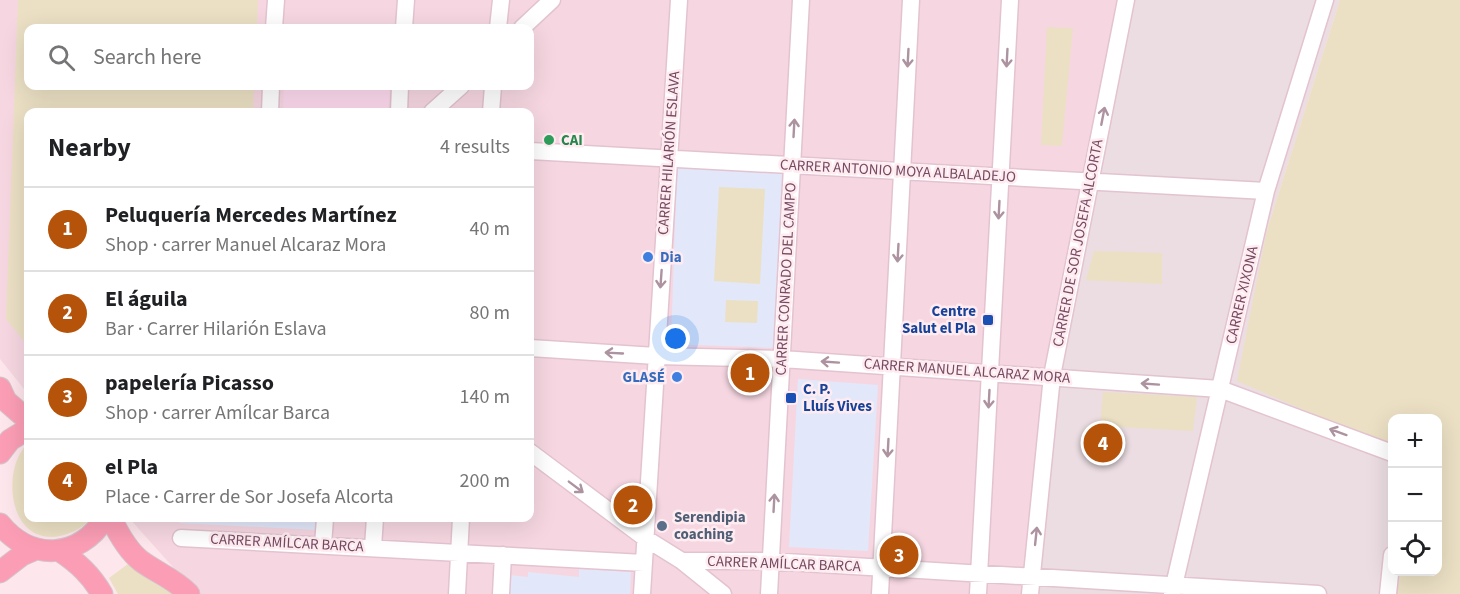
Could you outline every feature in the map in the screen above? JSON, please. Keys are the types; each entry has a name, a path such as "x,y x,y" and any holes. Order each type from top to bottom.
{"main road":[{"path":"0,388 6,401 24,417"},
{"path":"0,453 10,440 24,431"},
{"path":"0,524 19,542 49,552 60,551 90,536 102,522"},
{"path":"113,522 141,561 170,578 189,594"},
{"path":"0,572 22,555 36,549"},
{"path":"60,551 91,577 102,594"}],"street":[{"path":"274,24 276,0"},
{"path":"404,24 406,0"},
{"path":"498,24 501,0"},
{"path":"526,24 552,0"},
{"name":"CARRER HILARIÓN ESLAVA","path":"642,594 679,0"},
{"name":"CARRER CONRADO DEL CAMPO","path":"768,594 801,0"},
{"path":"880,594 911,0"},
{"path":"978,594 1010,0"},
{"name":"CARRER DE SOR JOSEFA ALCORTA","path":"1030,594 1052,376 1126,0"},
{"name":"CARRER XIXONA","path":"1173,590 1266,191 1324,0"},
{"path":"270,108 271,90"},
{"path":"399,108 400,90"},
{"path":"436,108 456,90"},
{"path":"491,108 493,90"},
{"name":"CARRER ANTONIO MOYA ALBALADEJO","path":"534,151 1266,191"},
{"name":"CARRER MANUEL ALCARAZ MORA","path":"534,348 656,356 782,359 1220,389 1388,452"},
{"path":"534,455 645,538 682,561 723,594"},
{"path":"323,545 325,522"},
{"path":"373,547 375,522"},
{"path":"458,594 461,522"},
{"name":"CARRER AMÍLCAR BARCA","path":"181,538 644,563"},
{"path":"501,594 503,555"},
{"name":"CARRER AMÍLCAR BARCA","path":"682,561 770,561 1032,576 1173,590 1318,594"},
{"path":"1388,594 1390,576"}],"shaded area":[{"path":"0,0 1130,0 1033,594 197,594 133,522 534,522 534,108 24,108 24,389 0,359"},
{"path":"18,0 258,0 257,24 24,24 24,90 254,90 253,108 24,108 24,341 6,319"},
{"path":"1130,0 1340,0 1267,230 1388,432 1388,576 1399,576 1397,594 1033,594 1050,397"},
{"path":"1340,0 1460,0 1460,594 1397,594 1399,576 1442,576 1442,414 1388,414 1388,446 1237,381 1267,230"},
{"path":"1047,27 1073,28 1062,146 1041,145"},
{"path":"284,90 390,90 388,108 283,108"},
{"path":"677,164 782,172 774,348 671,344"},
{"path":"719,187 765,189 760,284 714,281"},
{"path":"1094,251 1162,253 1162,284 1086,280"},
{"path":"726,300 758,301 757,323 725,322"},
{"path":"798,379 878,385 868,551 789,547"},
{"path":"1103,392 1197,397 1193,431 1100,426"},
{"path":"24,448 24,522 87,522 85,524 64,535 45,536 31,531 21,519 14,504 12,487 19,455"},
{"path":"179,522 318,522 317,530"},
{"path":"128,564 173,594 118,594 109,578"},
{"path":"579,569 631,572 630,594 507,594 508,575 528,577 528,572 579,577"}],"place":[{"name":"CAI","path":"549,140"},
{"name":"Dia","path":"648,257"},
{"name":"Centre Salut el Pla","path":"988,320"},
{"name":"Peluquería Mercedes Martínez","path":"750,373"},
{"name":"GLASÉ","path":"677,377"},
{"name":"C. P. Lluís Vives","path":"791,398"},
{"name":"el Pla","path":"1103,443"},
{"name":"El águila","path":"633,505"},
{"name":"Serendipia coaching","path":"662,526"},
{"name":"papelería Picasso","path":"899,555"}]}
